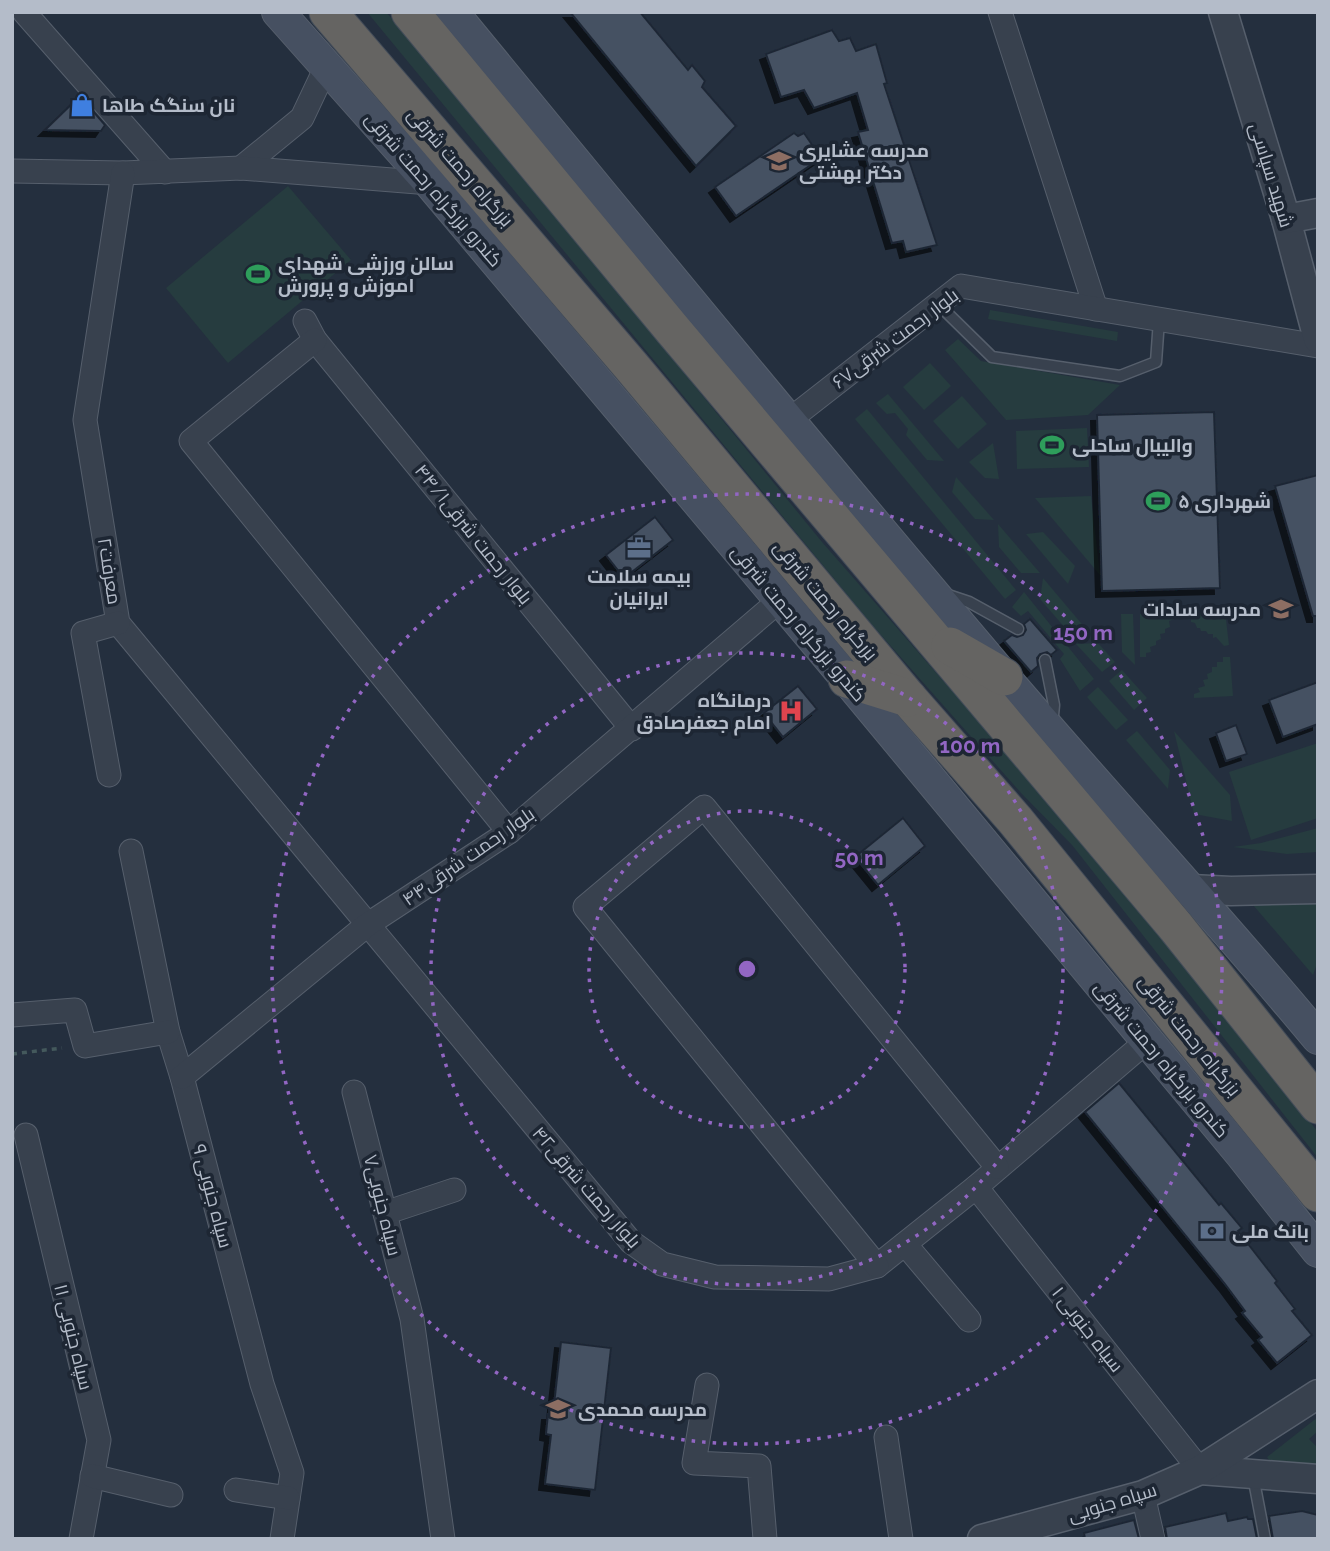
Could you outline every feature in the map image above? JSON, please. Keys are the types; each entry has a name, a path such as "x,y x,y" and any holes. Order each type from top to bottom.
{"highway":[{"name":"بزرگراه رحمت شرقی","path":"328,12 631,366 908,698 1015,820 1318,1193"},
{"path":"410,12 445,29"},
{"path":"421,12 445,29 673,330 1176,927 1318,1105"},
{"path":"929,634 1004,677"},
{"path":"847,679 908,698"}],"main road":[{"name":"کندرو بزرگراه رحمت شرقی","path":"278,12 430,183 847,679 1315,1246"},
{"path":"445,29 788,421 1004,677 1318,1038"}],"street":[{"path":"24,12 165,172"},
{"path":"1000,12 1096,309"},
{"name":"شهید سپاسی","path":"1223,12 1286,219 1318,339"},
{"path":"241,168 302,118 327,65"},
{"path":"12,171 123,173 241,168 430,183"},
{"name":"معرفت۲","path":"123,173 85,420 118,622 368,925"},
{"path":"1286,219 1318,213"},
{"name":"بلوار رحمت شرقی۶۷","path":"788,421 961,286 1318,346"},
{"name":"بلوار رحمت شرقی۴۴/۱","path":"509,832 191,441 310,330 632,729"},
{"name":"۴۴بلوار رحمت شرقی","path":"182,1077 368,925 509,832 780,600"},
{"path":"109,775 83,633 118,622"},
{"path":"877,1266 585,907 704,807 998,1167"},
{"name":"۹ سپاه جنوبی","path":"131,851 168,1031 262,1384 292,1473 282,1539"},
{"path":"1191,889 1318,890"},
{"name":"بلوار رحمت شرقی۴۲","path":"368,925 631,1242 662,1264 715,1277 829,1279 877,1266 976,1187 1147,1041"},
{"path":"12,1015 75,1010 85,1046 168,1031"},
{"name":"سپاه جنوبی۷","path":"354,1091 412,1319 443,1539"},
{"name":"۱۱ سپاه جنوبی","path":"26,1135 99,1440 80,1539"},
{"name":"۱ سپاه جنوبی","path":"976,1187 1200,1470"},
{"path":"385,1213 454,1190"},
{"path":"905,1244 969,1320"},
{"path":"707,1385 694,1464 758,1466 765,1539"},
{"name":"سپاه جنوبی","path":"982,1539 1028,1533 1143,1495 1200,1470 1318,1394"},
{"path":"886,1437 901,1539"},
{"name":"سپاه جنوبی","path":"1200,1470 1318,1479"},
{"path":"92,1476 171,1495"},
{"path":"236,1490 288,1498"},
{"path":"1143,1495 1153,1539"}],"lane":[{"path":"938,304 992,357 1120,376 1156,362 1159,320"},
{"path":"933,591 969,602 1018,629"},
{"path":"1045,660 1054,705 1052,732"},
{"path":"1253,1474 1265,1539"}],"path":[{"path":"12,1054 85,1046"}],"green space":[{"path":"367,12 386,12 440,74 822,542 1126,890 1318,1132 1318,1158 1072,845 1021,793 873,626"},
{"name":"سالن ورزشی شهدای اموزش و پرورش","path":"288,186 351,260 228,363 166,288"},
{"path":"990,310 1118,332 1117,341 988,319"},
{"path":"958,339 981,361 1120,385 1088,415 1006,420 945,350"},
{"path":"930,363 951,386 924,410 903,387"},
{"path":"888,394 944,461 927,460 906,435 908,429 895,413 887,414 876,403"},
{"path":"962,396 987,424 958,449 933,421"},
{"path":"867,409 1016,590 1005,599 855,419"},
{"name":"والیبال ساحلی","path":"1087,428 1089,467 1017,469 1016,431"},
{"path":"993,443 999,479 985,478 969,462"},
{"path":"956,477 994,520 975,519 952,492"},
{"path":"1091,496 1100,575 1035,498"},
{"path":"998,524 1040,573 1021,573 999,547"},
{"path":"1043,532 1075,566 1068,584 1026,534"},
{"path":"1043,578 1086,629 1066,629 1040,599"},
{"path":"1024,592 1094,679 1080,691 1060,659 1064,654 1028,611 1021,616 1012,607"},
{"path":"1225,611 1229,645 1224,646 1216,637 1213,638 1213,634 1197,628 1184,612"},
{"path":"1173,612 1175,619 1169,621 1170,627 1160,634 1161,639 1150,647 1151,652 1146,653 1146,657 1140,657 1140,614"},
{"path":"1121,614 1133,614 1135,665 1122,652"},
{"path":"1098,643 1115,662 1102,672 1076,644"},
{"path":"1223,657 1230,657 1233,696 1194,698 1194,694 1200,692 1198,688 1205,686 1203,680 1208,679 1207,674 1212,672 1212,667 1217,667 1217,662 1223,662"},
{"path":"1122,670 1147,698 1134,710 1109,681"},
{"path":"1098,687 1128,720 1116,730 1087,697"},
{"path":"1137,731 1170,770 1168,789 1126,740"},
{"path":"1174,731 1230,795 1232,821 1194,814"},
{"path":"1318,743 1318,818 1251,840 1229,772"},
{"path":"1318,828 1318,852 1287,854 1233,847 1261,843"},
{"path":"1318,901 1318,961 1313,975 1253,905"},
{"path":"1318,1417 1318,1431 1309,1439 1318,1448 1318,1464 1274,1467 1267,1457"}],"building":[{"path":"570,12 640,12 688,70 692,65 705,81 702,87 736,126 696,166"},
{"path":"832,30 839,41 850,38 856,51 876,44 887,83 884,84 937,245 906,252 903,241 892,243 858,132 868,130 857,93 814,108 804,90 781,97 766,54"},
{"name":"نان سنگک طاها","path":"80,96 105,125 101,131 45,130"},
{"path":"794,133 798,136 804,133 821,158 736,216 715,187"},
{"name":"شهرداری ۵","path":"1214,412 1220,588 1102,591 1097,415"},
{"path":"1318,475 1318,616 1313,616 1275,486"},
{"name":"بیمه سلامت ایرانیان","path":"655,517 673,540 624,578 606,555"},
{"path":"1030,619 1057,650 1051,655 1047,652 1040,654 1037,658 1038,666 1031,672 1004,641 1012,635 1023,635 1026,630 1024,624"},
{"path":"1318,682 1318,724 1283,737 1269,700"},
{"name":"درمانگاه امام جعفرصادق","path":"798,686 817,709 783,737 764,713"},
{"path":"1236,725 1247,754 1226,761 1216,733"},
{"path":"903,818 925,846 878,885 855,857"},
{"path":"1119,1083 1219,1205 1221,1203 1242,1228 1238,1231 1277,1281 1275,1283 1295,1309 1292,1311 1312,1335 1277,1363 1258,1340 1262,1337 1242,1313 1245,1311 1225,1284 1085,1112"},
{"path":"561,1342 611,1348 595,1490 545,1484 551,1435 546,1434 548,1414 553,1414"},
{"path":"1302,1511 1318,1515 1318,1539 1273,1539 1269,1516"},
{"path":"1226,1513 1228,1521 1247,1517 1253,1519 1257,1539 1167,1539 1165,1527"},
{"path":"1134,1520 1139,1539 1085,1539 1084,1533"}],"place":[{"name":"نان سنگک طاها","path":"82,105"},
{"name":"مدرسه عشایری دکتر بهشتی","path":"779,161"},
{"name":"سالن ورزشی شهدای اموزش و پرورش","path":"258,274"},
{"name":"والیبال ساحلی","path":"1052,445"},
{"name":"شهرداری ۵","path":"1158,501"},
{"name":"بیمه سلامت ایرانیان","path":"639,548"},
{"name":"مدرسه سادات","path":"1281,609"},
{"name":"درمانگاه امام جعفرصادق","path":"791,711"},
{"name":"بانک ملی","path":"1212,1231"},
{"name":"مدرسه محمدی","path":"558,1409"}]}
